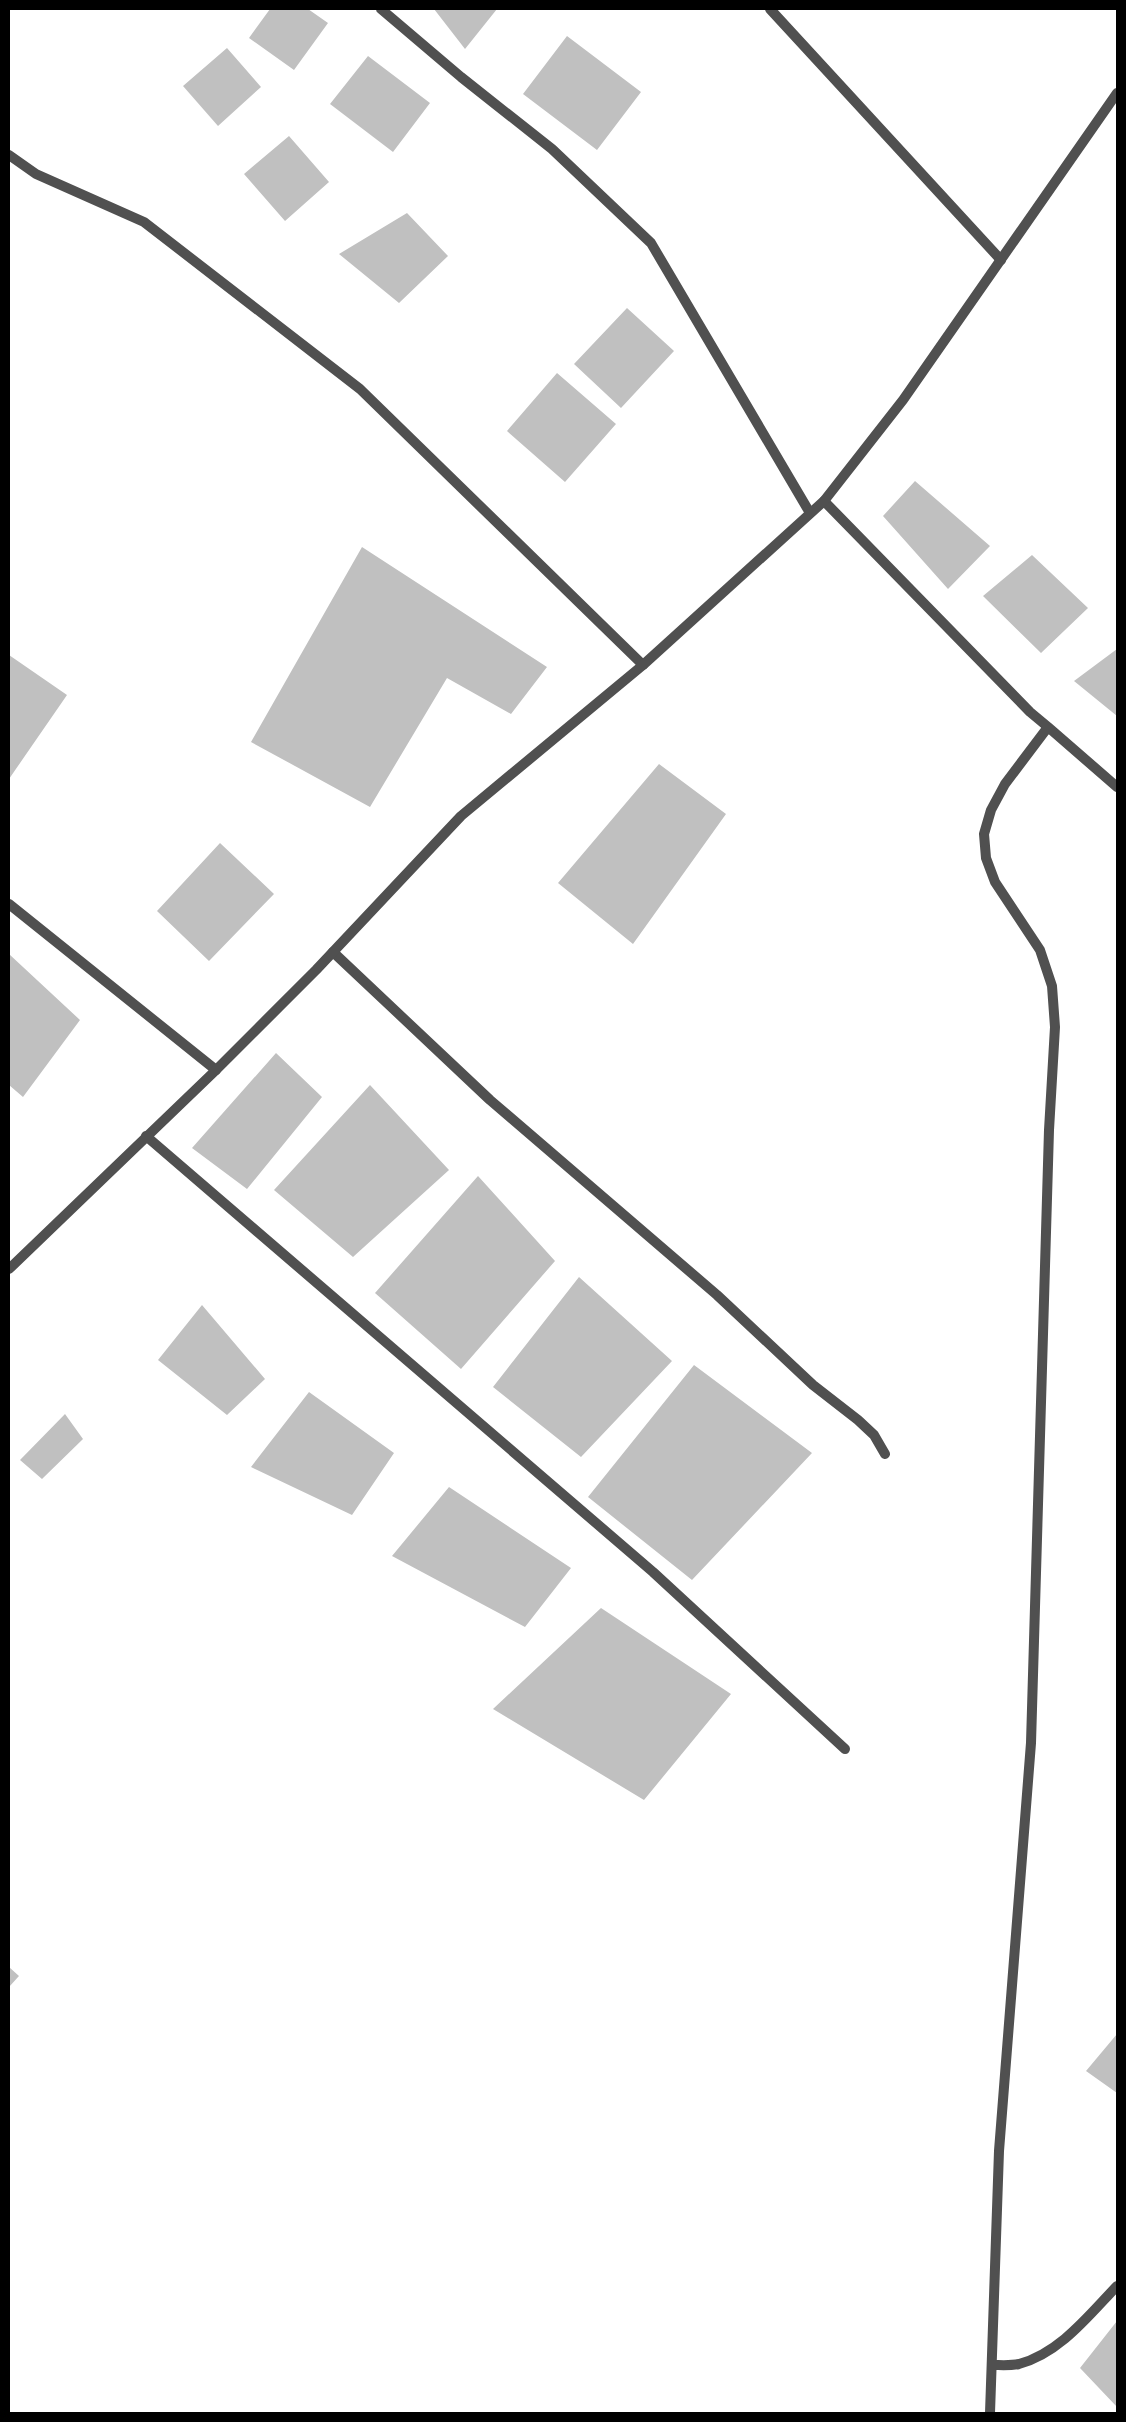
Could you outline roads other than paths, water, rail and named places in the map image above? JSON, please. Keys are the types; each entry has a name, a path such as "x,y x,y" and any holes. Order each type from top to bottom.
{"street":[{"path":"381,9 461,77 552,149 651,243 810,513"},
{"path":"770,9 1001,260"},
{"path":"9,1269 216,1070 333,952 461,816 642,665 824,501 903,400 1117,93"},
{"path":"9,155 36,174 144,222 360,389 642,665"},
{"path":"824,501 1030,712 1117,788"},
{"path":"990,2413 999,2151 1031,1743 1049,1130 1055,1026 1052,986 1040,950 995,882 986,858 984,834 990,810 1004,784 1048,727"},
{"path":"9,904 216,1070"},
{"path":"333,952 490,1100 717,1295 814,1385 858,1420 874,1435 885,1454"},
{"path":"146,1136 653,1572 846,1748"},
{"path":"992,2365 1017,2365 1037,2357 1072,2334 1117,2286"}]}
